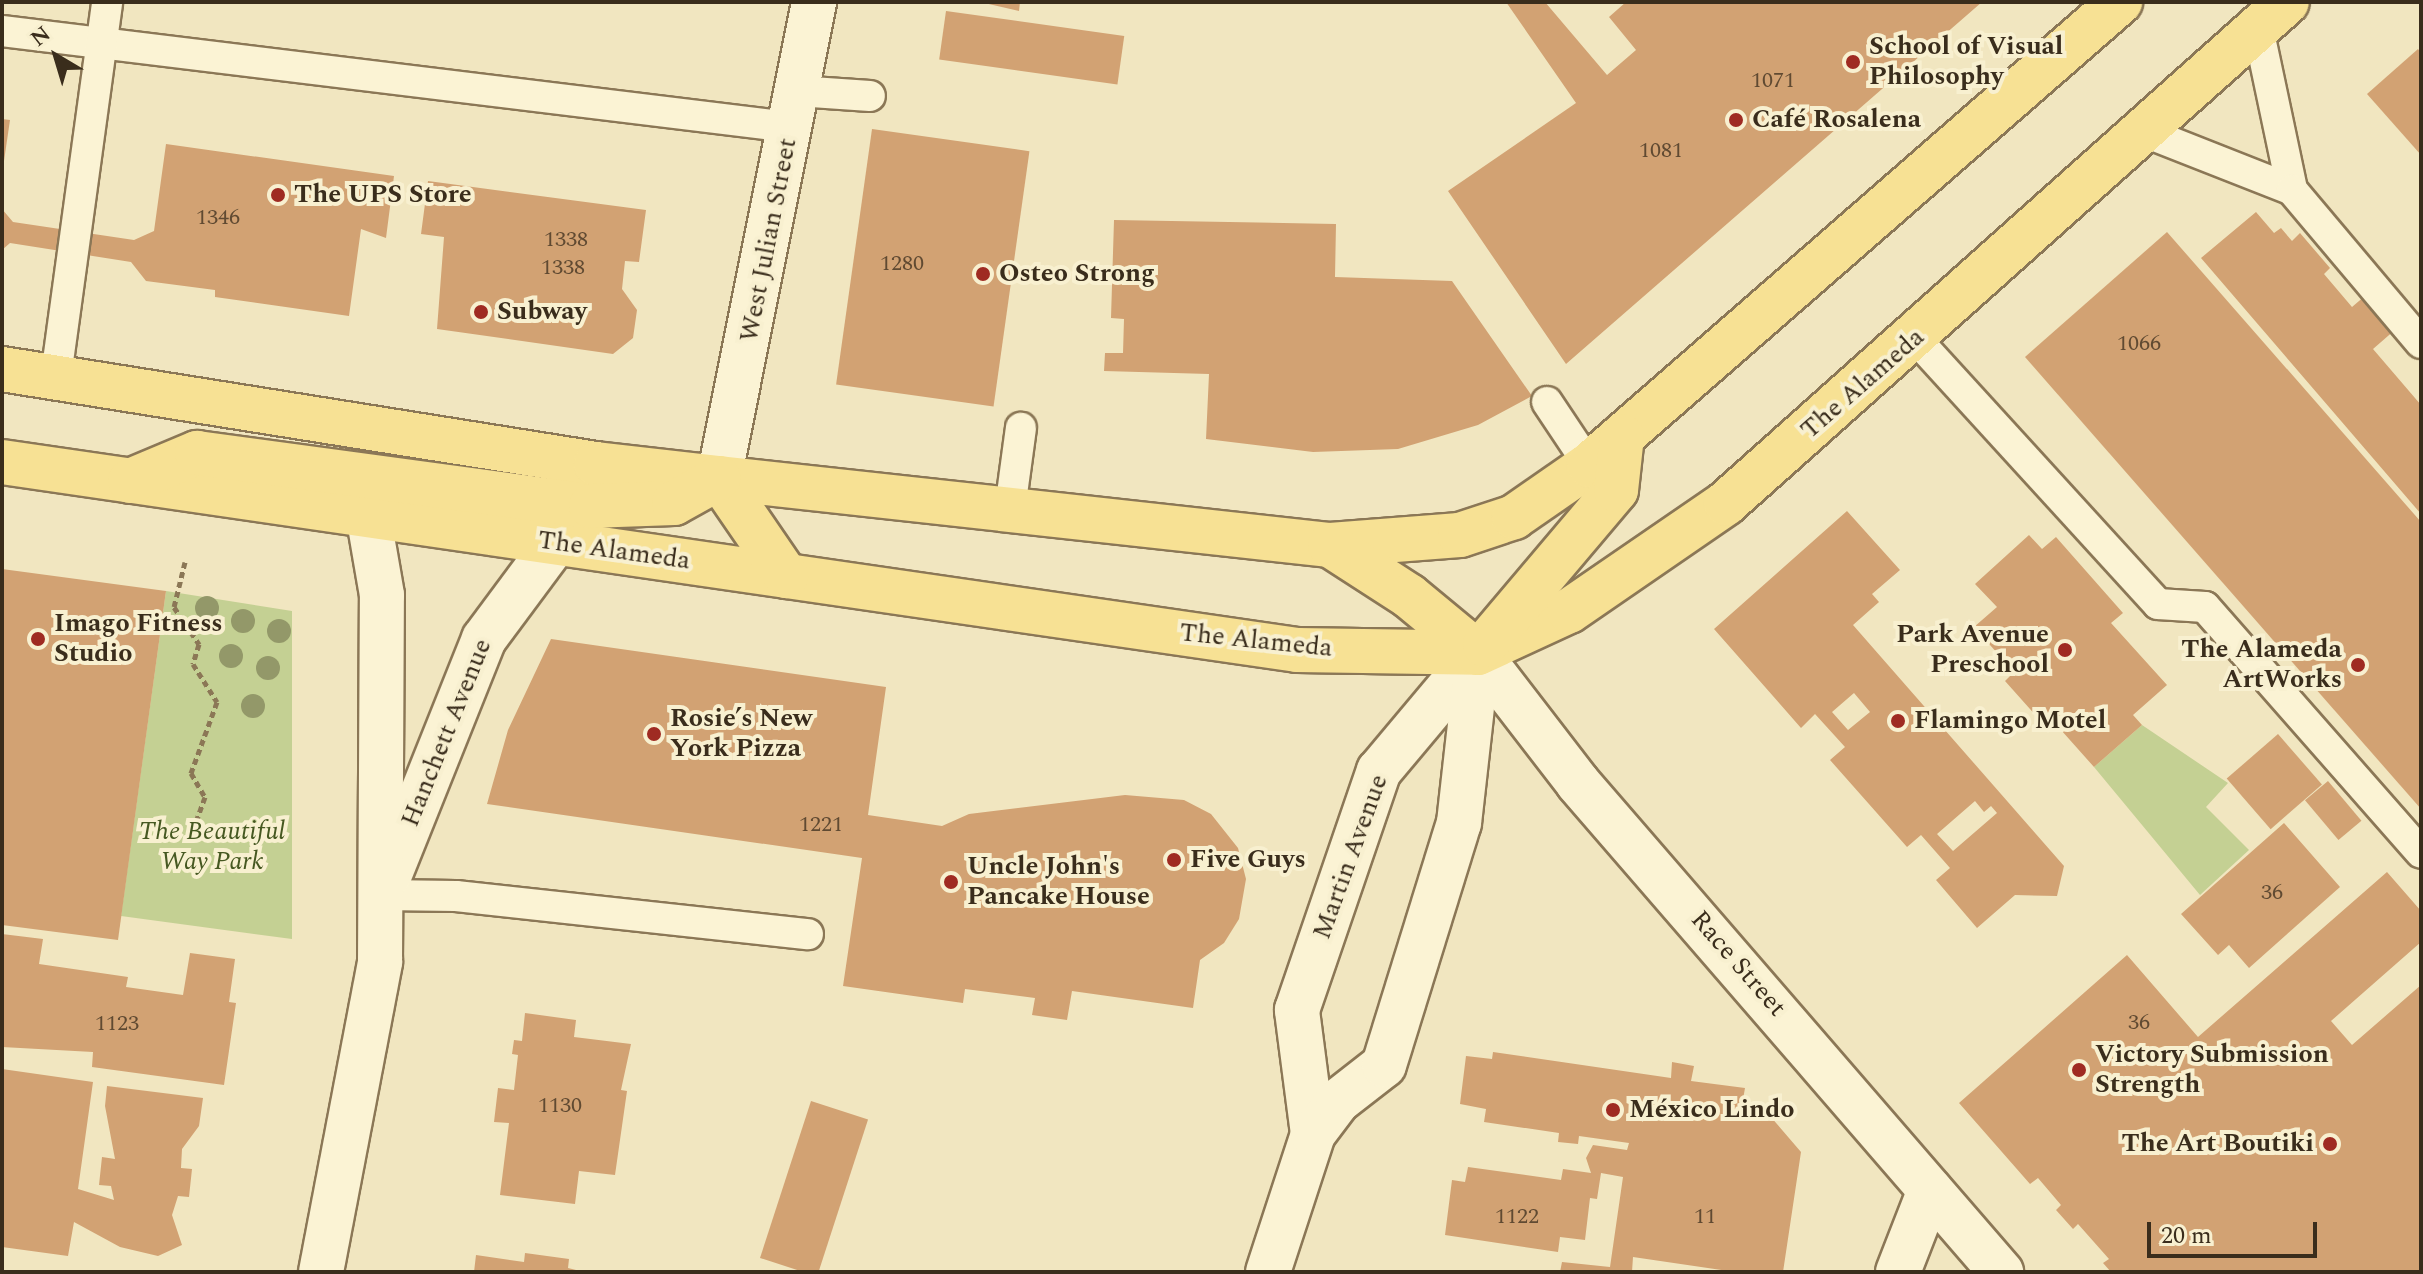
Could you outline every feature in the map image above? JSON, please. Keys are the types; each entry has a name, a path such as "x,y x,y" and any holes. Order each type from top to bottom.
{"main road":[{"path":"2,369 596,464 1330,545 1460,535 1514,517 1589,465 2120,2"},
{"name":"The Alameda","path":"2,462 1297,650 1478,653 1569,611 1647,562 1726,503 1915,338 2273,15"},
{"path":"1330,545 1409,596 1478,653 1616,490 1622,436"},
{"path":"130,481 197,453 591,506 674,503 719,478"},
{"path":"719,478 786,576"}],"street":[{"name":"West Julian Street","path":"719,478 814,2"},
{"name":"Hanchett Avenue","path":"321,1272 380,962 382,595 368,514"},
{"name":"Hanchett Avenue","path":"382,895 484,639 556,542"},
{"name":"Martin Avenue","path":"1313,1134 1297,1010 1379,771 1478,653"},
{"name":"Martin Avenue","path":"1268,1272 1313,1134 1338,1101 1384,1065 1459,823 1478,653"},
{"name":"Race Street","path":"1478,653 1578,783 2001,1272"},
{"path":"1898,1272 1930,1190"}],"lane":[{"path":"56,376 107,2"},
{"path":"2273,15 2292,190"},
{"path":"2,31 101,46 794,109 870,96"},
{"path":"2145,132 2292,190 2421,343"},
{"path":"1915,338 2158,604 2205,607 2421,853"},
{"path":"1547,402 1589,465"},
{"path":"1010,509 1021,428"},
{"path":"382,895 456,896 808,934"}],"path":[{"path":"185,562 174,607 199,644 193,664 217,702 191,773 205,797 190,838"}],"green space":[{"name":"The Beautiful Way Park","path":"166,591 292,611 292,939 121,916"},
{"path":"2142,725 2228,783 2206,807 2249,850 2200,895 2094,767"}],"building":[{"path":"980,2 1020,2 1019,11"},
{"path":"1506,2 1545,2 1607,75 1636,50 1609,17 1626,2 1982,2 1566,364 1448,191 1576,103"},
{"path":"946,11 1124,36 1117,85 939,60"},
{"path":"2418,49 2421,53 2421,155 2367,94"},
{"path":"2,119 10,120 4,161 2,161"},
{"path":"872,129 1029,151 994,407 836,384"},
{"path":"166,144 394,176 386,238 361,229 349,316 215,297 215,290 146,281 131,262 10,243 2,250 2,209 13,222 134,240 154,231"},
{"path":"428,181 646,210 639,262 625,261 622,289 637,310 633,338 613,354 437,329 444,237 421,234"},
{"path":"2256,212 2274,233 2281,228 2292,241 2300,233 2330,268 2324,274 2352,307 2366,295 2396,329 2373,349 2421,405 2421,514 2201,258"},
{"path":"1114,220 1336,224 1335,277 1452,281 1532,396 1478,425 1398,449 1313,452 1206,439 1209,374 1104,371 1105,353 1123,353 1124,319 1111,318"},
{"name":"The Alameda ArtWorks","path":"2167,232 2421,522 2421,809 2025,357"},
{"name":"Flamingo Motel","path":"1847,511 1900,570 1872,594 1879,602 1853,625 2064,866 2057,896 2015,895 1977,928 1936,880 1950,868 1921,835 1907,847 1830,760 1845,747 1815,714 1801,728 1714,629","holes":["1854,693 1870,712 1848,730 1832,712","1975,801 1984,812 1991,806 1997,813 1953,851 1937,834"]},
{"name":"Park Avenue Preschool","path":"2029,535 2042,549 2056,537 2123,613 2111,623 2167,685 2133,715 2142,725 2094,767 2045,712 2038,718 2005,681 2014,672 1974,627 1997,607 1975,584"},
{"path":"2,569 166,591 118,940 2,925"},
{"path":"551,639 886,687 868,815 942,826 969,814 1125,795 1184,800 1211,814 1238,848 1246,879 1239,919 1224,943 1200,960 1193,1008 1072,991 1067,1020 1032,1015 1035,998 965,989 963,1003 843,986 862,858 487,804 508,730"},
{"path":"2278,734 2322,785 2271,829 2227,779"},
{"path":"2328,781 2361,821 2338,840 2305,800"},
{"path":"2284,823 2340,887 2249,968 2229,945 2218,955 2181,914"},
{"path":"2387,872 2421,911 2421,942 2331,1021 2352,1045 2421,985 2421,1272 2111,1272 2103,1263 2109,1259 2078,1224 2073,1229 2056,1210 2061,1205 2038,1178 2030,1184 1959,1103 2127,955 2198,1037"},
{"path":"2,934 43,939 39,964 128,977 126,987 183,995 190,953 235,959 229,1002 236,1003 224,1085 92,1067 93,1052 2,1047"},
{"path":"525,1013 576,1020 574,1037 631,1044 621,1090 627,1091 615,1175 579,1171 575,1204 500,1195 509,1123 494,1122 498,1088 514,1090 518,1055 512,1054 514,1040 522,1041"},
{"path":"1493,1052 1671,1078 1672,1062 1694,1066 1691,1081 1745,1088 1741,1111 1770,1116 1801,1152 1783,1272 1735,1272 1633,1257 1632,1272 1560,1272 1562,1262 1610,1267 1623,1177 1601,1173 1597,1199 1590,1198 1585,1240 1560,1237 1558,1252 1445,1235 1452,1180 1465,1182 1468,1167 1561,1180 1563,1169 1591,1173 1586,1158 1593,1145 1627,1150 1629,1143 1579,1136 1578,1144 1558,1142 1559,1133 1484,1122 1486,1109 1460,1104 1466,1056 1492,1059"},
{"path":"2,1069 93,1082 78,1189 114,1200 111,1186 99,1185 102,1157 115,1159 105,1106 107,1086 203,1098 199,1126 182,1149 181,1168 192,1169 189,1197 178,1196 172,1215 182,1245 158,1256 120,1247 74,1222 68,1256 2,1247"},
{"path":"811,1101 868,1120 819,1272 803,1272 760,1258"},
{"path":"525,1253 569,1259 568,1268 584,1272 474,1272 476,1255 524,1262"}],"place":[{"name":"School of Visual Philosophy","path":"1853,62"},
{"name":"Café Rosalena","path":"1736,120"},
{"name":"The UPS Store","path":"278,195"},
{"name":"Osteo Strong","path":"983,274"},
{"name":"Subway","path":"481,312"},
{"name":"Imago Fitness Studio","path":"38,639"},
{"name":"Park Avenue Preschool","path":"2065,650"},
{"name":"The Alameda ArtWorks","path":"2358,665"},
{"name":"Flamingo Motel","path":"1898,721"},
{"name":"Rosie’s New York Pizza","path":"654,734"},
{"name":"Five Guys","path":"1174,860"},
{"name":"Uncle John's Pancake House","path":"951,882"},
{"name":"Victory Submission Strength","path":"2079,1070"},
{"name":"México Lindo","path":"1613,1110"},
{"name":"The Art Boutiki","path":"2330,1144"}]}
